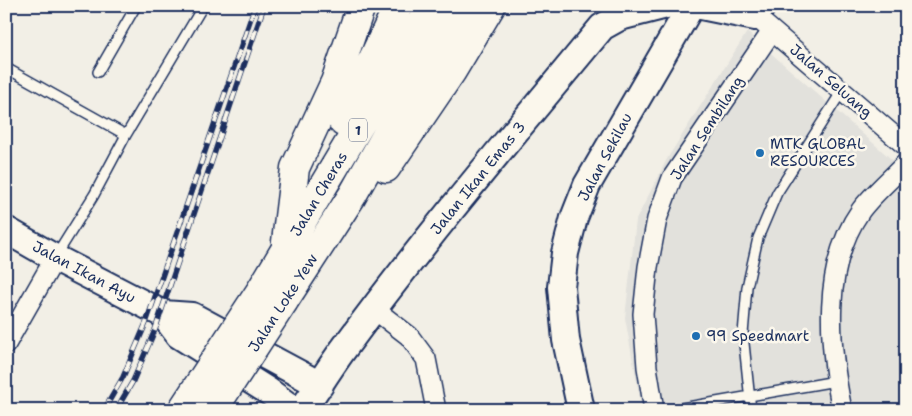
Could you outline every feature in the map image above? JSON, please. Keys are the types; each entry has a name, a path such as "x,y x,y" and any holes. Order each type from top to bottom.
{"highway":[{"path":"284,253 296,168 335,82 361,6"},
{"path":"284,253 315,175 360,89 398,6"},
{"name":"Jalan Cheras","path":"284,253 431,6"},
{"name":"Jalan Cheras","path":"352,196 458,6"},
{"path":"352,196 388,165 452,71 491,6"},
{"name":"Jalan Loke Yew","path":"182,410 352,196"},
{"name":"Jalan Loke Yew","path":"213,410 272,295 284,253"}],"street":[{"name":"Jalan Ikan Emas 3","path":"302,410 344,348 453,208 602,27 620,17 663,6"},
{"name":"Jalan Sekilau","path":"581,410 566,340 561,287 567,244 574,218 587,185 691,6"},
{"path":"701,6 763,18"},
{"name":"Jalan Seluang","path":"763,18 842,91 906,146"},
{"name":"Jalan Sembilang","path":"654,410 647,367 643,314 648,266 657,219 672,178 763,18"},
{"path":"842,410 836,381 832,328 834,287 838,261 847,236 862,210 906,163"},
{"name":"Jalan Ikan Ayu","path":"6,230 55,258 163,314 192,316 320,385"},
{"path":"6,344 55,258"},
{"path":"374,309 409,336 426,359 436,410"},
{"name":"Jalan Ikan Ayu","path":"163,314 179,335 270,400 294,410"},
{"path":"284,366 308,366 328,359 344,348"}],"lane":[{"path":"98,72 136,6"},
{"path":"55,258 94,195 126,135 203,6"},
{"path":"6,68 126,135"},
{"path":"751,410 748,396 743,334 746,287 758,238 776,194 842,91"},
{"path":"670,410 836,381"}],"shaded area":[{"path":"747,32 906,172 906,410 642,410 625,318 636,220 667,159"}],"railway":[{"path":"104,410 123,377 146,323 255,6"},
{"path":"116,410 133,381 155,330 264,6"}],"place":[{"name":"MTK GLOBAL RESOURCES","path":"760,153"},
{"name":"99 Speedmart","path":"696,336"}]}
